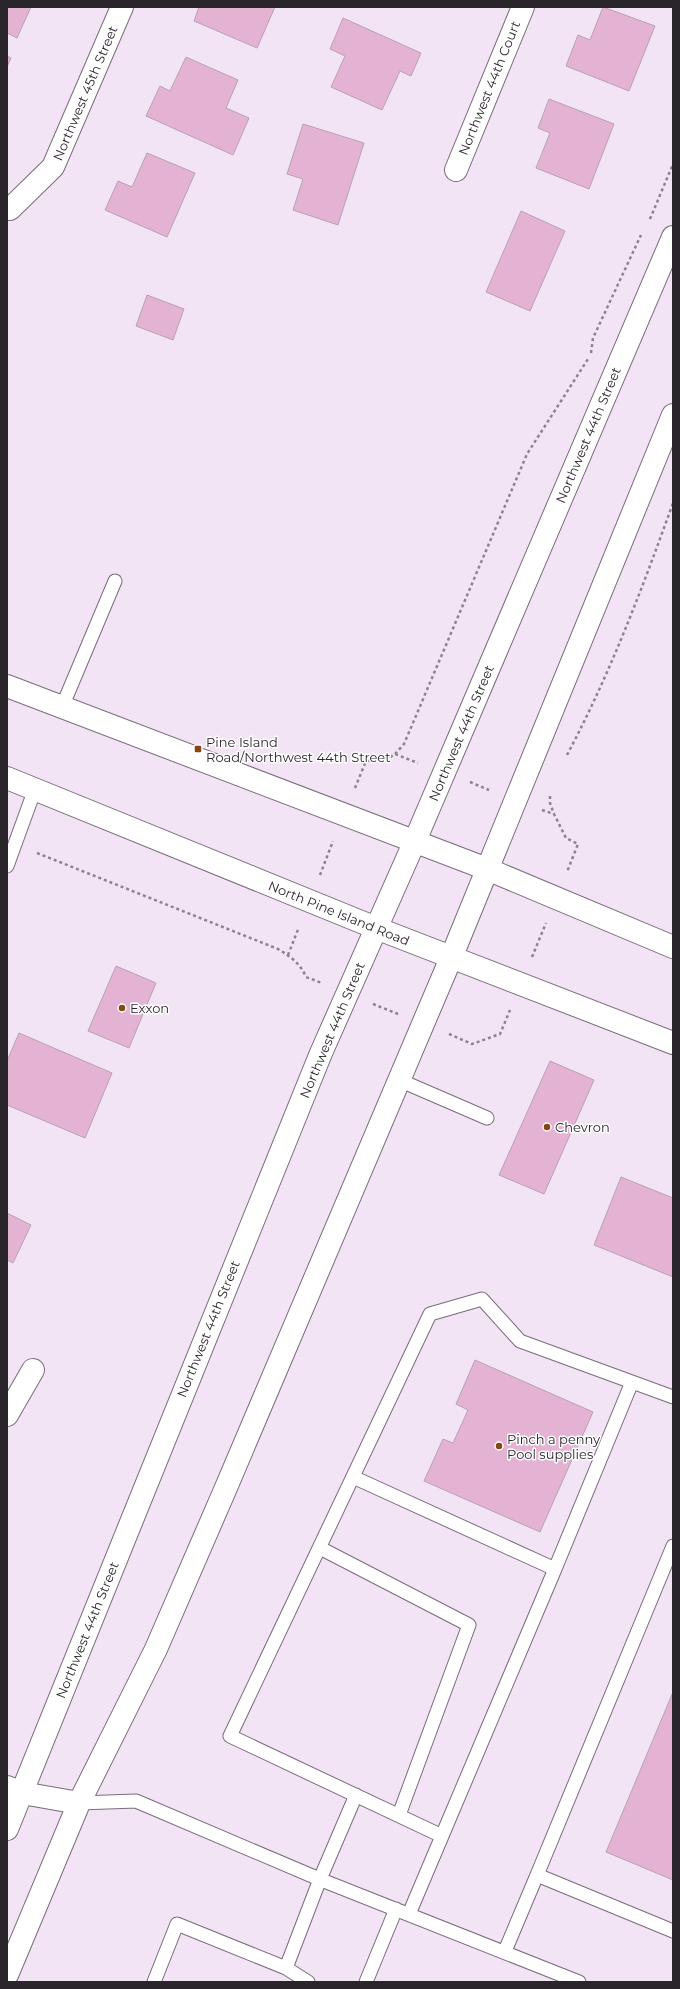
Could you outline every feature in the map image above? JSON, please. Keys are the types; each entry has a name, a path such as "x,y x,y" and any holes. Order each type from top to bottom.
{"street":[{"name":"Northwest 45th Street","path":"8,209 53,168 122,7"},
{"name":"Northwest 44th Court","path":"456,170 522,7"},
{"name":"Northwest 44th Street","path":"7,1829 15,1790 281,1149 347,994 414,843 673,237"},
{"path":"7,1975 79,1803 156,1649 423,1024 673,415"},
{"path":"7,686 414,843 487,869 673,947"},
{"name":"North Pine Island Road","path":"7,778 451,958 673,1043"},
{"path":"7,1415 33,1370"},
{"path":"15,1790 79,1803"}],"lane":[{"path":"62,707 115,581"},
{"path":"7,866 35,790"},
{"path":"399,1080 487,1118"},
{"path":"442,1836 230,1736 430,1314 482,1299 520,1340 673,1397"},
{"path":"409,1914 555,1569 632,1382"},
{"path":"353,1478 555,1569"},
{"path":"505,1952 673,1546"},
{"path":"320,1548 469,1625 399,1815"},
{"path":"286,1968 320,1879 356,1795"},
{"path":"79,1803 136,1801 320,1879 579,1982"},
{"path":"537,1876 673,1930"},
{"path":"366,1982 396,1909"},
{"path":"154,1982 177,1924 286,1968 308,1982"}],"path":[{"path":"649,221 673,164"},
{"path":"288,955 366,761 387,759 395,754 404,744 527,454 591,355 593,338 642,234"},
{"path":"566,757 586,719 623,636 673,503"},
{"path":"395,754 554,814"},
{"path":"15,844 104,881 278,949 293,958 303,968 306,977 472,1044 500,1034 578,844 566,838 550,803 550,790"}],"building":[{"path":"7,7 31,7 17,38 7,33"},
{"path":"199,7 275,7 257,48 194,21"},
{"path":"603,7 655,26 629,91 566,66 578,35 590,40"},
{"path":"343,18 421,53 411,76 400,71 382,110 331,87 345,56 330,49"},
{"path":"7,56 11,58 7,67"},
{"path":"186,57 238,80 226,108 249,118 233,155 146,116 160,86 170,91"},
{"path":"549,99 614,124 589,189 536,168 550,133 538,128"},
{"path":"303,124 364,143 338,225 293,210 303,179 287,174"},
{"path":"147,153 195,173 167,237 105,210 118,181 132,187"},
{"path":"521,211 565,231 530,311 486,292"},
{"path":"147,295 184,309 173,340 136,326"},
{"path":"116,966 156,983 129,1048 88,1031"},
{"path":"19,1033 112,1073 85,1138 7,1105 7,1061"},
{"name":"Chevron","path":"550,1061 594,1080 544,1194 499,1175"},
{"path":"621,1177 673,1198 673,1277 594,1245"},
{"path":"7,1213 31,1225 13,1263 7,1260"},
{"path":"475,1360 593,1412 540,1532 424,1481 443,1439 453,1443 468,1410 456,1404"},
{"path":"673,1692 673,1880 606,1852"}],"place":[{"name":"Pine Island Road/Northwest 44th Street","path":"198,749"},
{"name":"Exxon","path":"122,1008"},
{"name":"Chevron","path":"547,1127"},
{"name":"Pinch a penny Pool supplies","path":"499,1446"}]}
